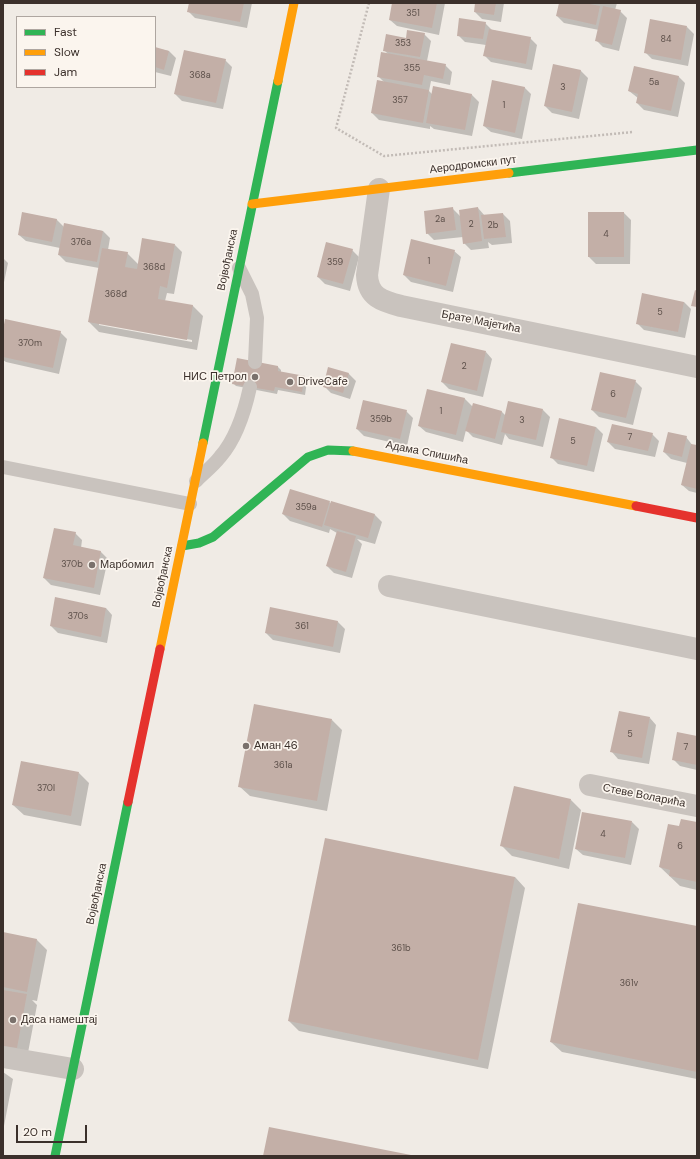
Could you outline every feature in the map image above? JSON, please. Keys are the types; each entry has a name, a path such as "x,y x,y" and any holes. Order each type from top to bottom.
{"main road":[{"name":"Војвођанска","path":"55,1156 182,546 238,266 294,3"},
{"name":"Аеродромски пут","path":"252,204 697,149"},
{"name":"Адама Спишића","path":"182,546 199,543 213,537 311,454 333,449 344,449 697,518"}],"street":[{"name":"Брате Мајетића","path":"379,189 367,275 367,285 380,299 401,306 697,367"},
{"path":"389,586 697,649"},
{"name":"Стеве Воларића","path":"590,785 697,806"},
{"path":"3,1057 73,1069"}],"lane":[{"path":"238,266 252,294 257,318 255,362"},
{"path":"195,481 221,456 231,440 244,409 250,387"},
{"path":"3,467 190,504"}],"path":[{"path":"369,3 336,128 384,156 634,132"}],"building":[{"path":"189,3 244,3 240,22 187,12"},
{"path":"392,3 437,3 432,28 389,20"},
{"path":"475,3 496,3 494,15 474,12"},
{"path":"559,3 585,3 600,6 596,25 556,16"},
{"path":"603,6 621,10 612,45 595,41"},
{"path":"459,18 486,22 483,39 457,36"},
{"path":"650,19 687,26 681,60 644,53"},
{"path":"489,29 531,37 526,64 483,56"},
{"path":"407,30 425,33 420,57 383,51 386,34 406,38"},
{"path":"156,47 169,51 164,70 156,67"},
{"path":"184,50 226,59 216,103 174,94"},
{"path":"381,52 446,64 443,79 424,75 422,85 377,77"},
{"path":"553,64 581,70 572,112 544,106"},
{"path":"634,66 679,76 671,111 636,103 638,94 628,91"},
{"path":"377,80 429,90 423,123 371,113"},
{"path":"492,80 525,87 515,133 483,126"},
{"path":"433,86 472,94 465,130 426,123"},
{"path":"453,207 456,230 426,234 424,211"},
{"path":"478,207 482,241 463,244 459,210"},
{"path":"22,212 57,219 52,242 18,235"},
{"path":"588,212 624,212 624,257 588,257"},
{"path":"503,213 506,237 484,239 481,215"},
{"path":"64,223 103,231 97,262 58,255"},
{"path":"142,238 175,244 167,288 160,286 158,299 193,305 187,340 88,322 102,248 128,252 125,267 137,269"},
{"path":"411,239 455,250 446,286 403,275"},
{"path":"326,242 353,249 343,284 317,277"},
{"path":"695,290 697,291 697,307 691,306"},
{"path":"642,293 684,302 678,332 636,324"},
{"path":"5,319 61,331 53,368 3,357 3,330"},
{"path":"451,343 486,351 477,391 441,382"},
{"name":"НИС Петрол","path":"237,358 278,366 278,371 305,376 302,392 275,387 274,391 232,384"},
{"path":"328,367 349,373 343,393 323,387"},
{"path":"600,372 636,380 626,418 591,410"},
{"path":"427,389 465,398 456,435 418,426"},
{"path":"363,400 407,410 400,439 356,429"},
{"path":"508,401 543,409 536,440 501,432"},
{"path":"473,403 502,411 495,439 465,431"},
{"path":"559,418 596,427 587,466 550,458"},
{"path":"612,424 653,433 648,451 607,442"},
{"path":"668,432 687,436 682,457 663,452"},
{"path":"691,444 697,445 697,489 681,485"},
{"path":"290,489 330,501 322,527 282,514"},
{"path":"331,501 375,514 368,538 324,525"},
{"path":"54,528 76,532 73,545 101,551 94,588 43,578"},
{"path":"337,531 356,536 346,572 326,566"},
{"path":"55,597 106,608 101,637 50,626"},
{"path":"270,607 338,621 333,647 265,633"},
{"path":"254,704 332,719 317,801 238,787"},
{"path":"619,711 650,717 642,758 610,752"},
{"path":"677,732 697,736 697,765 672,760"},
{"path":"21,761 79,772 71,816 12,805"},
{"path":"514,786 571,799 559,859 500,846"},
{"path":"582,812 632,821 625,858 575,849"},
{"path":"681,819 697,822 697,882 669,876 670,870 659,867 668,824 679,826"},
{"path":"325,838 515,877 478,1060 288,1021"},
{"path":"578,903 697,926 697,1072 550,1042"},
{"path":"3,932 37,939 27,992 3,987"},
{"name":"Даса намештај","path":"3,990 27,994 17,1048 3,1046"},
{"path":"269,1127 411,1155 411,1156 263,1156"}],"traffic: fast":[{"path":"203,443 278,81"},
{"path":"509,173 697,150"},
{"path":"182,546 199,543 213,537 308,457 328,450 353,451"},
{"path":"55,1156 128,802"}],"traffic: slow":[{"path":"278,81 294,3"},
{"path":"252,204 509,173"},
{"path":"160,649 203,443"},
{"path":"353,451 636,506"}],"traffic: jam":[{"path":"636,506 697,518"},
{"path":"128,802 160,649"}],"place":[{"name":"НИС Петрол","path":"255,377"},
{"name":"DriveCafe","path":"290,382"},
{"name":"Марбомил","path":"92,565"},
{"name":"Аман 46","path":"246,746"},
{"name":"Даса намештај","path":"13,1020"}]}
